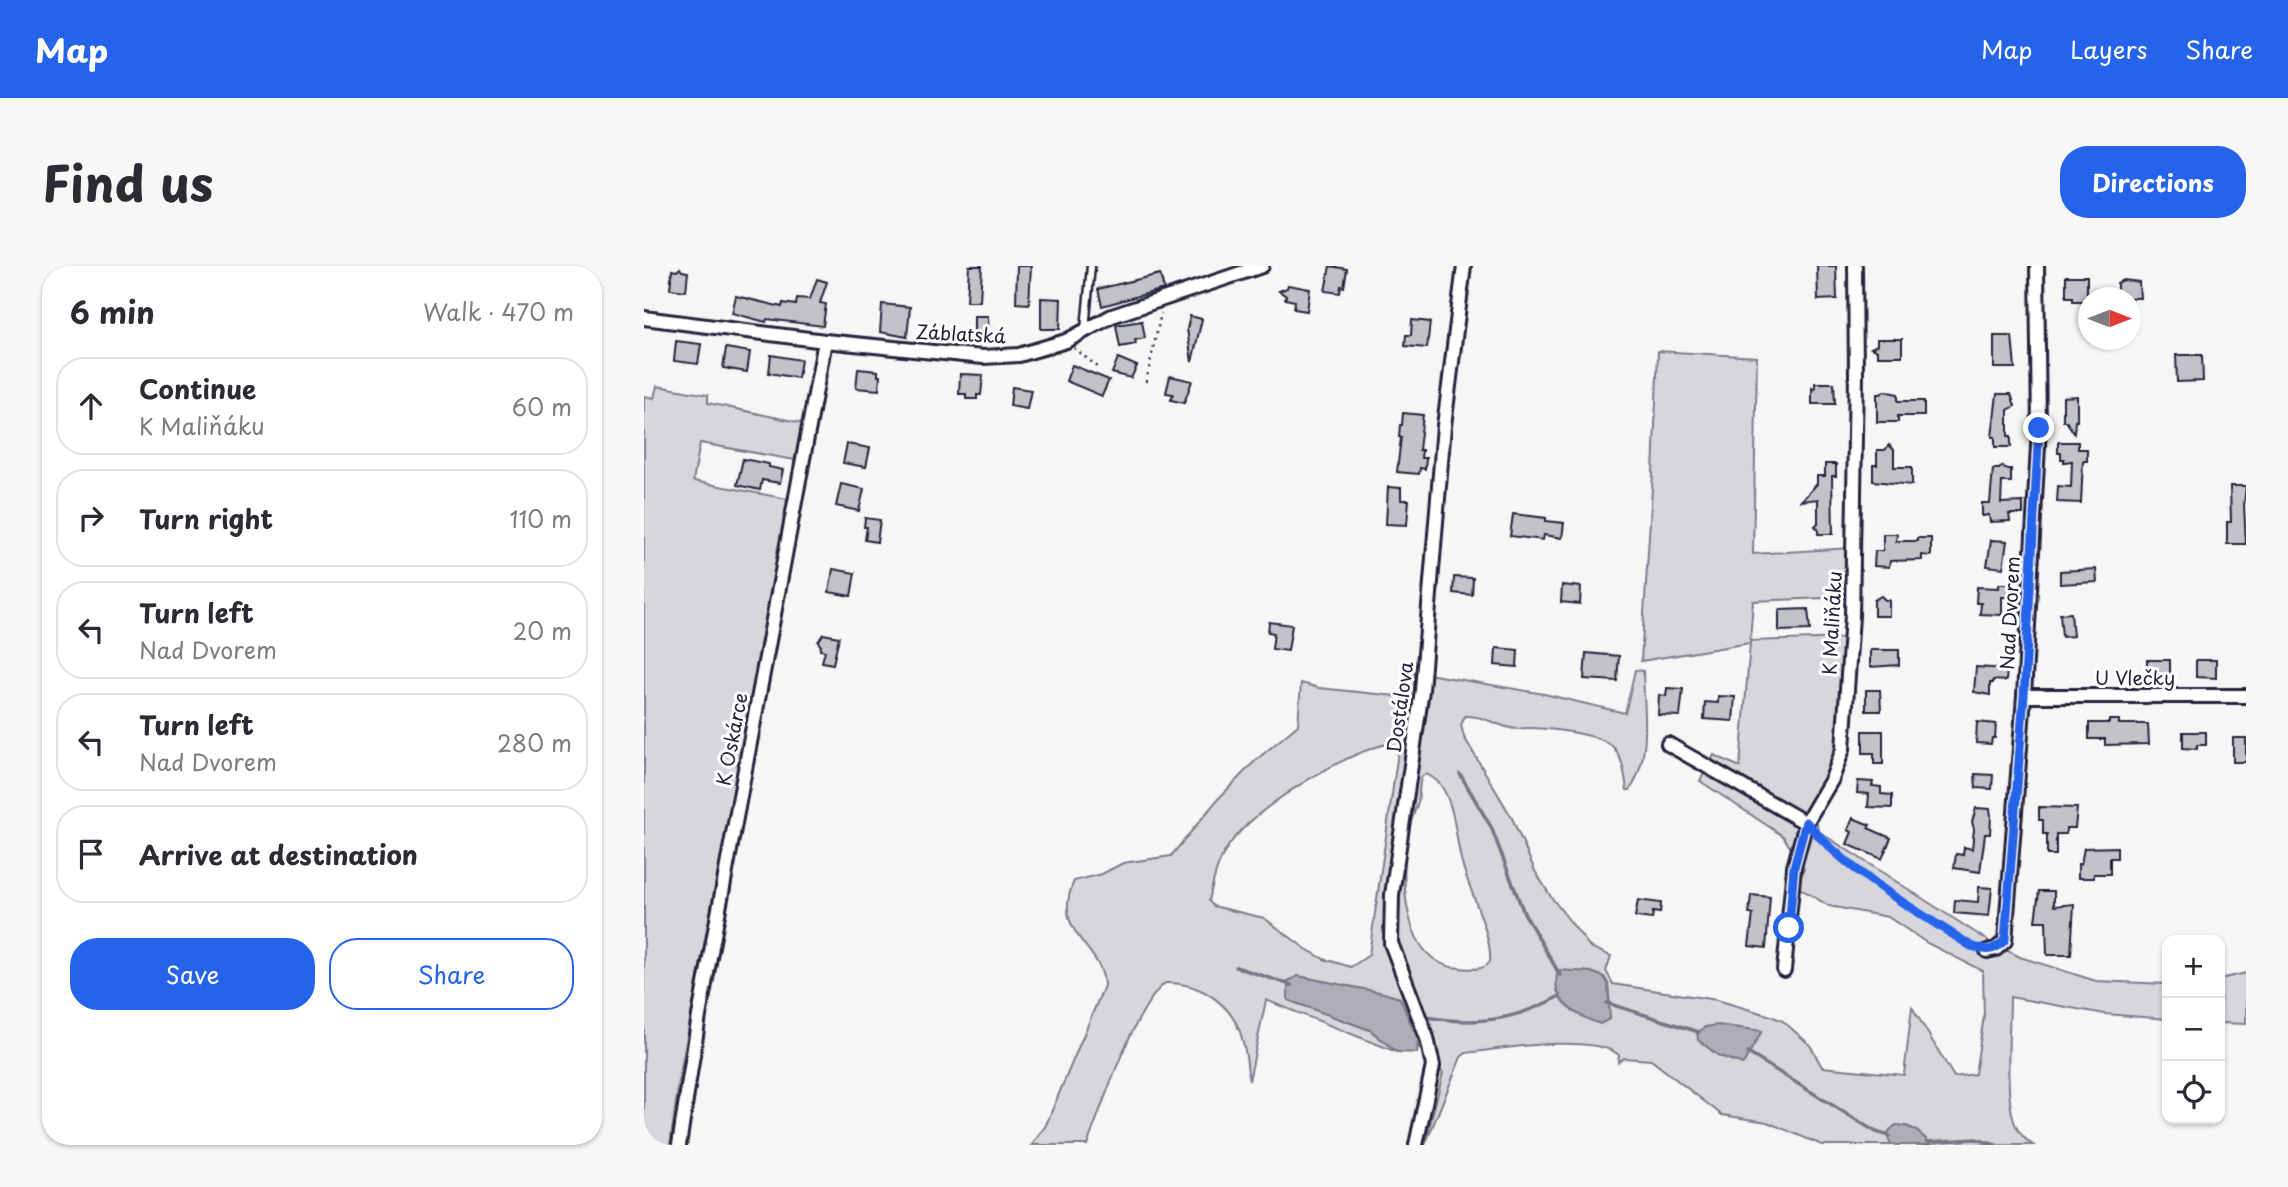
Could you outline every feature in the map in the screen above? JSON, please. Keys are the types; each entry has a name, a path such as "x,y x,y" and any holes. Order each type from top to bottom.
{"street":[{"name":"Záblatská","path":"644,318 825,341 983,357 1019,355 1066,341 1112,316 1262,266"},
{"name":"Dostálova","path":"1416,1145 1433,1066 1427,1038 1391,943 1392,895 1422,690 1444,426 1464,266"},
{"name":"K Maliňáku","path":"1784,970 1794,867 1806,822 1832,779 1843,749 1852,616 1855,266"},
{"name":"Nad Dvorem","path":"1987,951 1996,949 2005,940 2024,696 2039,428 2037,266"},
{"name":"K Oskárce","path":"679,1145 699,1016 825,341"},
{"name":"U Vlečky","path":"2024,696 2246,696"},
{"path":"1668,744 1806,822"}],"lane":[{"path":"1085,329 1091,266"}],"path":[{"path":"1146,382 1164,299"},
{"path":"1066,341 1099,368"},
{"path":"1806,822 1826,845 1865,876 1971,946 1987,951"}],"shaded area":[{"path":"1658,351 1757,357 1753,554 1850,548 1849,597 1753,601 1750,641 1847,638 1840,743 1830,778 1814,803 1818,831 1990,942 2020,957 2096,981 2162,984 2162,1019 2105,1014 2010,997 2009,1080 2012,1112 2018,1130 2033,1145 1929,1145 1930,1143 1912,1128 1901,1126 1890,1130 1891,1145 1822,1145 1767,1122 1722,1115 1651,1060 1624,1058 1618,1062 1619,1055 1606,1048 1545,1044 1466,1053 1461,1057 1425,1145 1443,1073 1419,1048 1411,1021 1400,998 1297,976 1288,1000 1370,1030 1397,1052 1266,1000 1249,1081 1239,1029 1225,1007 1192,987 1165,983 1153,996 1130,1035 1087,1145 1032,1145 1046,1125 1104,986 1096,960 1068,915 1068,900 1074,881 1102,874 1123,863 1171,856 1218,799 1256,760 1298,725 1301,683 1319,688 1405,697 1410,671 1544,694 1625,713 1635,670 1643,671 1644,748 1637,777 1630,790 1627,790 1623,766 1615,749 1594,737 1558,730 1513,729 1471,716 1465,716 1461,725 1464,737 1512,818 1535,871 1551,897 1590,947 1611,956 1606,971 1613,984 1717,1000 1771,1016 1783,1021 1810,1045 1822,1067 1904,1075 1912,1007 1954,1077 1975,1074 1984,1016 1983,971 1927,943 1888,917 1829,906 1798,887 1804,869 1783,836 1700,781 1714,755 1740,767 1750,643 1641,661","holes":["1391,743 1398,752 1369,955 1351,967 1324,959 1264,918 1213,906 1209,901 1218,865 1229,845 1259,814 1302,783 1350,757","1427,774 1439,783 1449,803 1462,863 1488,940 1490,962 1480,968 1460,968 1440,963 1426,952 1409,915 1405,893 1406,851 1420,782 1422,776","1558,971 1591,972 1604,977 1608,984 1610,1005"]},
{"path":"657,386 708,395 708,403 802,423 795,460 700,443 693,481 788,499 680,1074 670,1145 644,1145 644,396 654,398"},
{"path":"1558,970 1591,972 1604,977 1608,984 1610,1019 1600,1024 1566,1005 1557,990"},
{"path":"2246,973 2246,1024 2225,1023 2225,978"},
{"path":"1298,976 1400,998 1418,1040 1417,1053 1397,1052 1370,1030 1288,1000 1288,981"},
{"path":"1718,1025 1762,1031 1743,1064 1719,1056 1698,1040 1697,1033 1705,1027"},
{"path":"1896,1125 1915,1130 1929,1145 1891,1145 1887,1136"}],"building":[{"path":"969,266 982,266 980,301 967,301"},
{"path":"1017,266 1031,266 1029,304 1016,303"},
{"path":"1330,266 1347,269 1344,287 1341,286 1340,293 1325,291"},
{"path":"1817,266 1836,266 1837,299 1818,300"},
{"path":"680,268 688,272 686,291 670,289 672,270 677,271"},
{"path":"1160,274 1164,289 1102,306 1098,289"},
{"path":"2066,276 2087,276 2087,287 2078,287 2078,301 2073,301 2073,297 2066,297"},
{"path":"817,279 827,282 820,303 826,304 823,326 767,319 766,322 732,313 736,296 782,307 783,303 796,305 797,298 810,299"},
{"path":"2123,280 2139,282 2139,287 2117,287 2117,283"},
{"path":"1288,285 1310,289 1307,311 1294,309 1295,301 1285,299 1286,296 1279,291"},
{"path":"1041,298 1061,299 1060,329 1041,329"},
{"path":"882,304 910,307 907,337 880,332"},
{"path":"974,316 988,316 989,341 974,342"},
{"path":"1190,316 1202,319 1192,362 1187,329"},
{"path":"1412,320 1430,322 1427,348 1405,346 1406,335 1411,335"},
{"path":"1142,321 1145,338 1135,340 1136,344 1120,347 1116,325"},
{"path":"1994,336 2012,336 2015,368 1994,368"},
{"path":"1877,339 1902,339 1902,356 1877,356 1877,351 1871,348 1877,345"},
{"path":"676,341 701,344 698,364 674,361"},
{"path":"726,348 750,352 747,372 723,368"},
{"path":"771,355 801,360 798,378 769,373"},
{"path":"2176,355 2202,355 2203,381 2177,382"},
{"path":"1118,358 1137,366 1131,378 1112,373"},
{"path":"1072,365 1109,380 1102,396 1066,381"},
{"path":"858,369 878,371 879,390 856,388"},
{"path":"960,374 983,375 981,395 977,395 977,399 966,399 966,394 959,394"},
{"path":"1170,376 1192,381 1184,403 1171,400 1173,394 1166,393"},
{"path":"1815,383 1834,383 1835,404 1812,404 1812,388 1815,389"},
{"path":"1012,387 1031,390 1027,409 1010,406"},
{"path":"1884,391 1898,394 1898,401 1924,401 1924,416 1898,416 1898,422 1877,422 1877,394"},
{"path":"1997,394 2011,394 2015,406 2008,410 2008,436 2011,436 2011,447 1995,447 1995,437 1992,437"},
{"path":"2077,396 2074,433 2066,421 2063,421 2063,397"},
{"path":"1403,413 1423,415 1419,450 1422,450 1421,458 1426,458 1425,469 1420,468 1419,474 1397,472"},
{"path":"2058,442 2078,442 2078,449 2087,449 2087,461 2083,461 2081,503 2057,502 2058,486 2071,487 2072,461 2064,462 2064,459 2061,459"},
{"path":"847,444 870,448 866,467 843,463"},
{"path":"1889,445 1894,450 1894,467 1912,467 1912,485 1873,481 1877,450 1885,450"},
{"path":"743,459 783,470 780,483 762,480 760,490 737,485"},
{"path":"1825,464 1836,464 1836,476 1832,476 1833,534 1818,534 1815,526 1818,523 1818,499 1801,501 1817,484 1817,476 1825,476"},
{"path":"2002,466 2011,469 2011,482 2002,482 2001,503 2023,502 2023,514 2009,514 2010,521 1990,522 1989,515 1982,516 1982,503 1990,503 1993,469"},
{"path":"841,484 864,489 859,511 836,506"},
{"path":"2230,486 2246,486 2246,544 2227,544 2227,522 2231,522"},
{"path":"1388,487 1401,488 1401,500 1409,500 1407,525 1386,524"},
{"path":"1513,514 1564,523 1562,538 1544,535 1543,540 1510,536"},
{"path":"865,518 880,520 877,542 865,540"},
{"path":"1883,534 1897,534 1896,541 1931,538 1931,556 1922,555 1922,560 1890,561 1889,567 1874,566 1875,551 1883,551"},
{"path":"1991,540 2007,541 2003,568 1987,566"},
{"path":"833,569 855,573 851,596 829,592"},
{"path":"2096,569 2097,582 2060,584 2060,571"},
{"path":"1454,577 1473,578 1472,595 1453,593"},
{"path":"1999,584 2012,584 2011,597 2002,597 2002,615 1980,614 1981,603 1976,603 1977,587 1999,588"},
{"path":"1562,585 1581,587 1580,604 1561,602"},
{"path":"1881,596 1889,600 1889,616 1874,616 1874,600"},
{"path":"1808,609 1810,630 1779,631 1779,610"},
{"path":"2071,613 2073,636 2062,637 2060,614"},
{"path":"1269,622 1292,625 1288,651 1272,649 1274,633 1268,632"},
{"path":"823,634 839,637 833,664 822,662 825,651 820,650 818,642"},
{"path":"1496,648 1518,650 1517,667 1495,665"},
{"path":"1870,650 1899,650 1899,665 1870,667"},
{"path":"1586,653 1619,656 1617,681 1584,679"},
{"path":"2147,660 2170,660 2170,676 2147,676"},
{"path":"2196,660 2216,660 2216,678 2196,677"},
{"path":"1976,667 2007,669 2006,681 1993,680 1993,683 1990,683 1990,695 1974,692"},
{"path":"1667,688 1683,689 1680,716 1658,715 1659,695 1666,696"},
{"path":"1866,690 1880,690 1881,711 1866,711"},
{"path":"1718,696 1735,697 1733,721 1704,719 1705,702 1718,703"},
{"path":"2109,720 2119,720 2119,724 2148,724 2149,744 2105,745 2105,739 2089,739 2089,723 2109,723"},
{"path":"1977,722 1996,724 1995,738 1992,738 1991,744 1976,743"},
{"path":"1863,731 1883,731 1883,764 1874,764 1874,753 1863,753"},
{"path":"2183,732 2206,732 2206,745 2197,745 2197,749 2183,748"},
{"path":"2233,738 2246,738 2246,762 2233,762"},
{"path":"1975,774 1993,775 1992,789 1976,788"},
{"path":"1858,781 1873,782 1872,786 1881,787 1881,794 1892,795 1892,808 1868,807 1869,794 1857,793"},
{"path":"2039,807 2077,808 2075,828 2066,828 2066,834 2056,834 2056,855 2047,855 2047,834 2043,834"},
{"path":"1976,808 1990,809 1991,816 1990,834 1985,834 1980,872 1954,868 1956,854 1963,855 1964,847 1972,849 1972,822"},
{"path":"1853,818 1891,838 1882,859 1847,844 1852,832 1848,830"},
{"path":"2117,847 2117,858 2110,858 2110,874 2078,878 2078,864 2081,864 2084,848"},
{"path":"1979,887 1992,888 1989,916 1954,913 1955,900 1978,902"},
{"path":"2039,891 2054,891 2054,906 2074,904 2071,955 2047,955 2046,921 2035,921"},
{"path":"1751,895 1770,897 1766,948 1749,946 1753,914 1749,914"},
{"path":"1638,900 1661,903 1660,913 1653,912 1652,919 1635,917"}],"waterway":[{"path":"1460,774 1491,827 1524,913 1560,975"},
{"path":"1236,967 1291,985"},
{"path":"1427,1017 1463,1021 1496,1019 1527,1011 1560,996"},
{"path":"1607,1003 1699,1032"},
{"path":"1748,1053 1876,1132 1889,1136"},
{"path":"1927,1142 1976,1139 1996,1145"}],"route":[{"path":"1789,928 1794,867 1806,822 1826,845 1865,876 1971,946 1987,951 1996,949 2005,940 2024,696 2039,428"}]}
